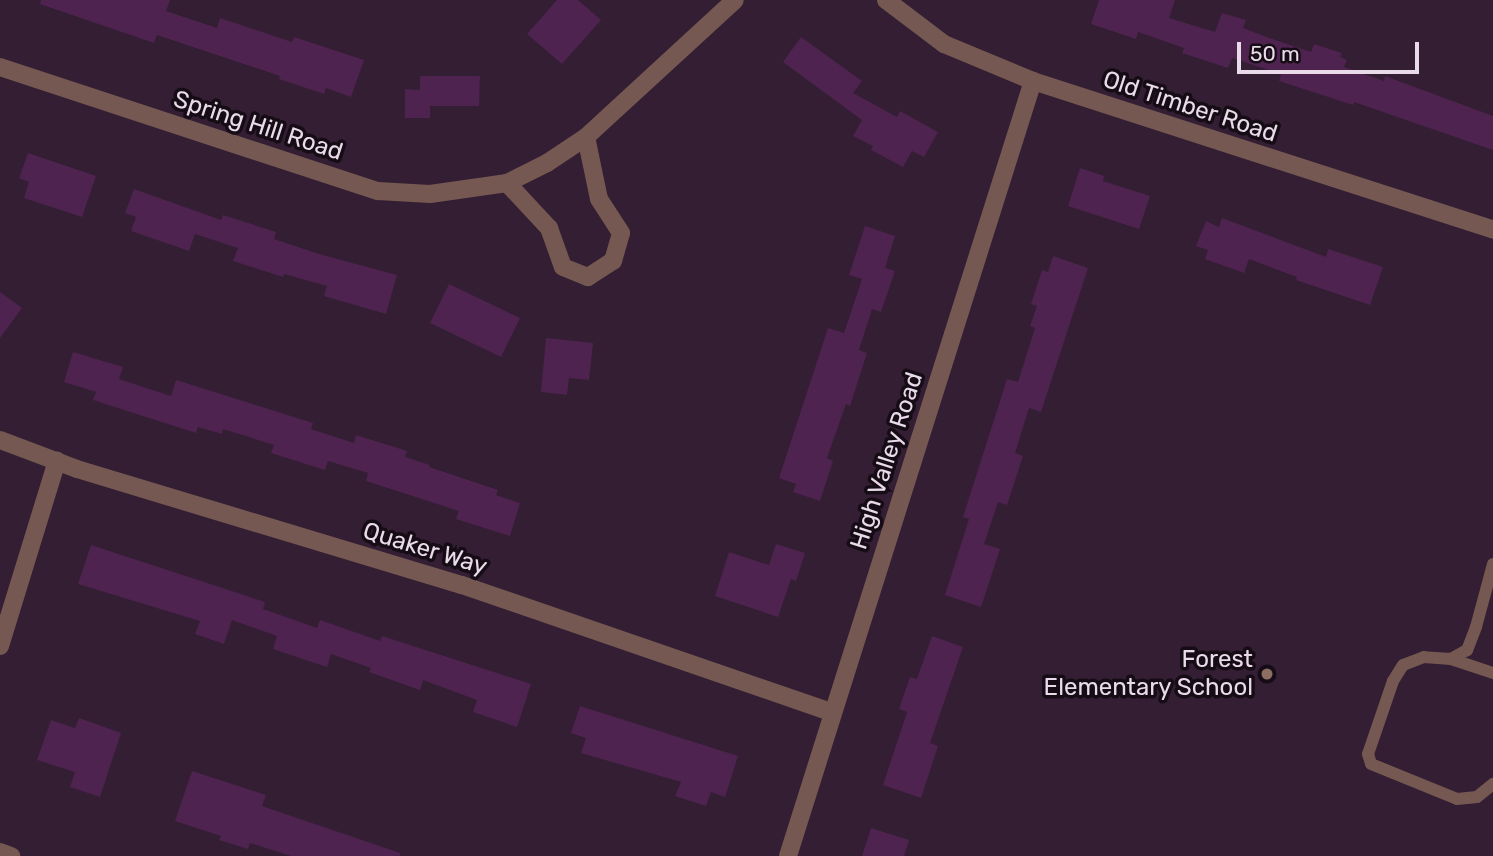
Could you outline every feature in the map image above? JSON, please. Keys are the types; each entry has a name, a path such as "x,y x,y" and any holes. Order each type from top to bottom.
{"street":[{"name":"Spring Hill Road","path":"0,68 377,191 430,194 507,183 547,163 586,137 735,0"},
{"name":"Old Timber Road","path":"886,0 944,44 1033,81 1493,230"},
{"name":"High Valley Road","path":"788,856 1033,81"},
{"path":"507,183 549,228 563,267 588,277 612,261 621,233 599,199 586,137"},
{"name":"Quaker Way","path":"0,440 57,461 462,585 833,713"},
{"path":"0,646 57,461"},
{"path":"0,852 11,856"}],"lane":[{"path":"1451,659 1467,650 1493,564"},
{"path":"1493,673 1451,659 1424,657 1403,665 1393,681 1368,754 1371,764 1457,799 1477,797 1493,784"}],"building":[{"path":"41,0 170,0 166,11 217,28 220,18 292,42 294,37 364,60 351,97 326,88 324,94 279,79 280,76 157,35 154,43 40,4"},
{"path":"557,0 578,0 601,20 562,64 527,34"},
{"path":"1099,0 1175,0 1169,18 1215,32 1222,13 1246,20 1243,28 1311,52 1314,44 1342,53 1340,57 1347,60 1344,67 1384,81 1385,76 1493,116 1493,150 1354,102 1353,105 1279,81 1281,74 1232,58 1228,68 1182,53 1184,48 1138,32 1136,39 1091,24"},
{"path":"801,37 862,81 853,93 897,117 900,111 938,132 924,157 912,151 903,167 871,150 873,146 853,136 862,120 783,62"},
{"path":"420,76 480,76 479,106 430,106 430,118 405,118 405,89 420,90"},
{"path":"28,153 96,176 82,217 24,198 29,182 19,178"},
{"path":"1080,168 1104,176 1103,181 1150,196 1139,229 1068,206"},
{"path":"134,189 221,220 223,215 276,232 274,239 319,254 397,275 386,314 324,296 327,286 284,274 283,277 233,261 238,248 195,234 189,251 131,231 136,217 125,213"},
{"path":"1222,218 1326,257 1328,249 1383,267 1370,305 1296,280 1297,277 1249,259 1244,273 1205,259 1208,250 1196,246 1206,221 1219,227"},
{"path":"865,226 895,236 885,268 895,271 881,312 872,309 859,350 867,353 850,406 846,404 827,458 833,461 820,501 793,492 796,484 779,478 828,328 844,333 862,279 849,275"},
{"path":"1053,256 1088,268 1041,412 1029,408 1015,453 1023,456 1007,505 998,502 984,544 1000,549 981,607 945,595 969,519 963,517 1007,379 1018,382 1035,328 1030,326 1037,306 1031,304 1042,270 1048,272"},
{"path":"449,284 520,318 501,357 430,323"},
{"path":"0,292 22,308 0,338"},
{"path":"546,338 593,343 589,380 569,378 567,395 541,392"},
{"path":"73,352 123,367 119,379 171,396 176,380 313,423 311,429 354,443 356,435 407,451 405,457 498,490 496,495 520,503 510,536 456,519 459,511 366,481 368,473 328,461 325,470 271,453 274,445 223,429 222,434 198,427 196,433 93,400 96,392 64,382"},
{"path":"776,544 805,553 796,581 791,579 778,617 715,596 729,552 769,565"},
{"path":"91,545 265,602 263,609 317,628 320,620 380,641 382,636 531,684 517,727 473,712 477,700 423,680 420,690 369,672 371,668 331,654 327,667 273,649 277,636 232,620 224,644 195,634 200,621 78,584"},
{"path":"932,636 963,647 930,743 938,746 921,798 883,785 907,712 899,709 910,677 917,679"},
{"path":"580,706 738,756 725,797 711,792 706,806 675,796 681,782 581,753 586,738 571,733"},
{"path":"79,718 121,733 100,797 70,787 75,772 37,760 51,720 75,728"},
{"path":"192,771 266,795 262,806 400,853 400,856 291,856 250,843 248,849 219,840 221,836 175,821"},
{"path":"871,828 909,840 904,856 862,856"}],"place":[{"name":"Forest Elementary School","path":"1267,674"}]}
